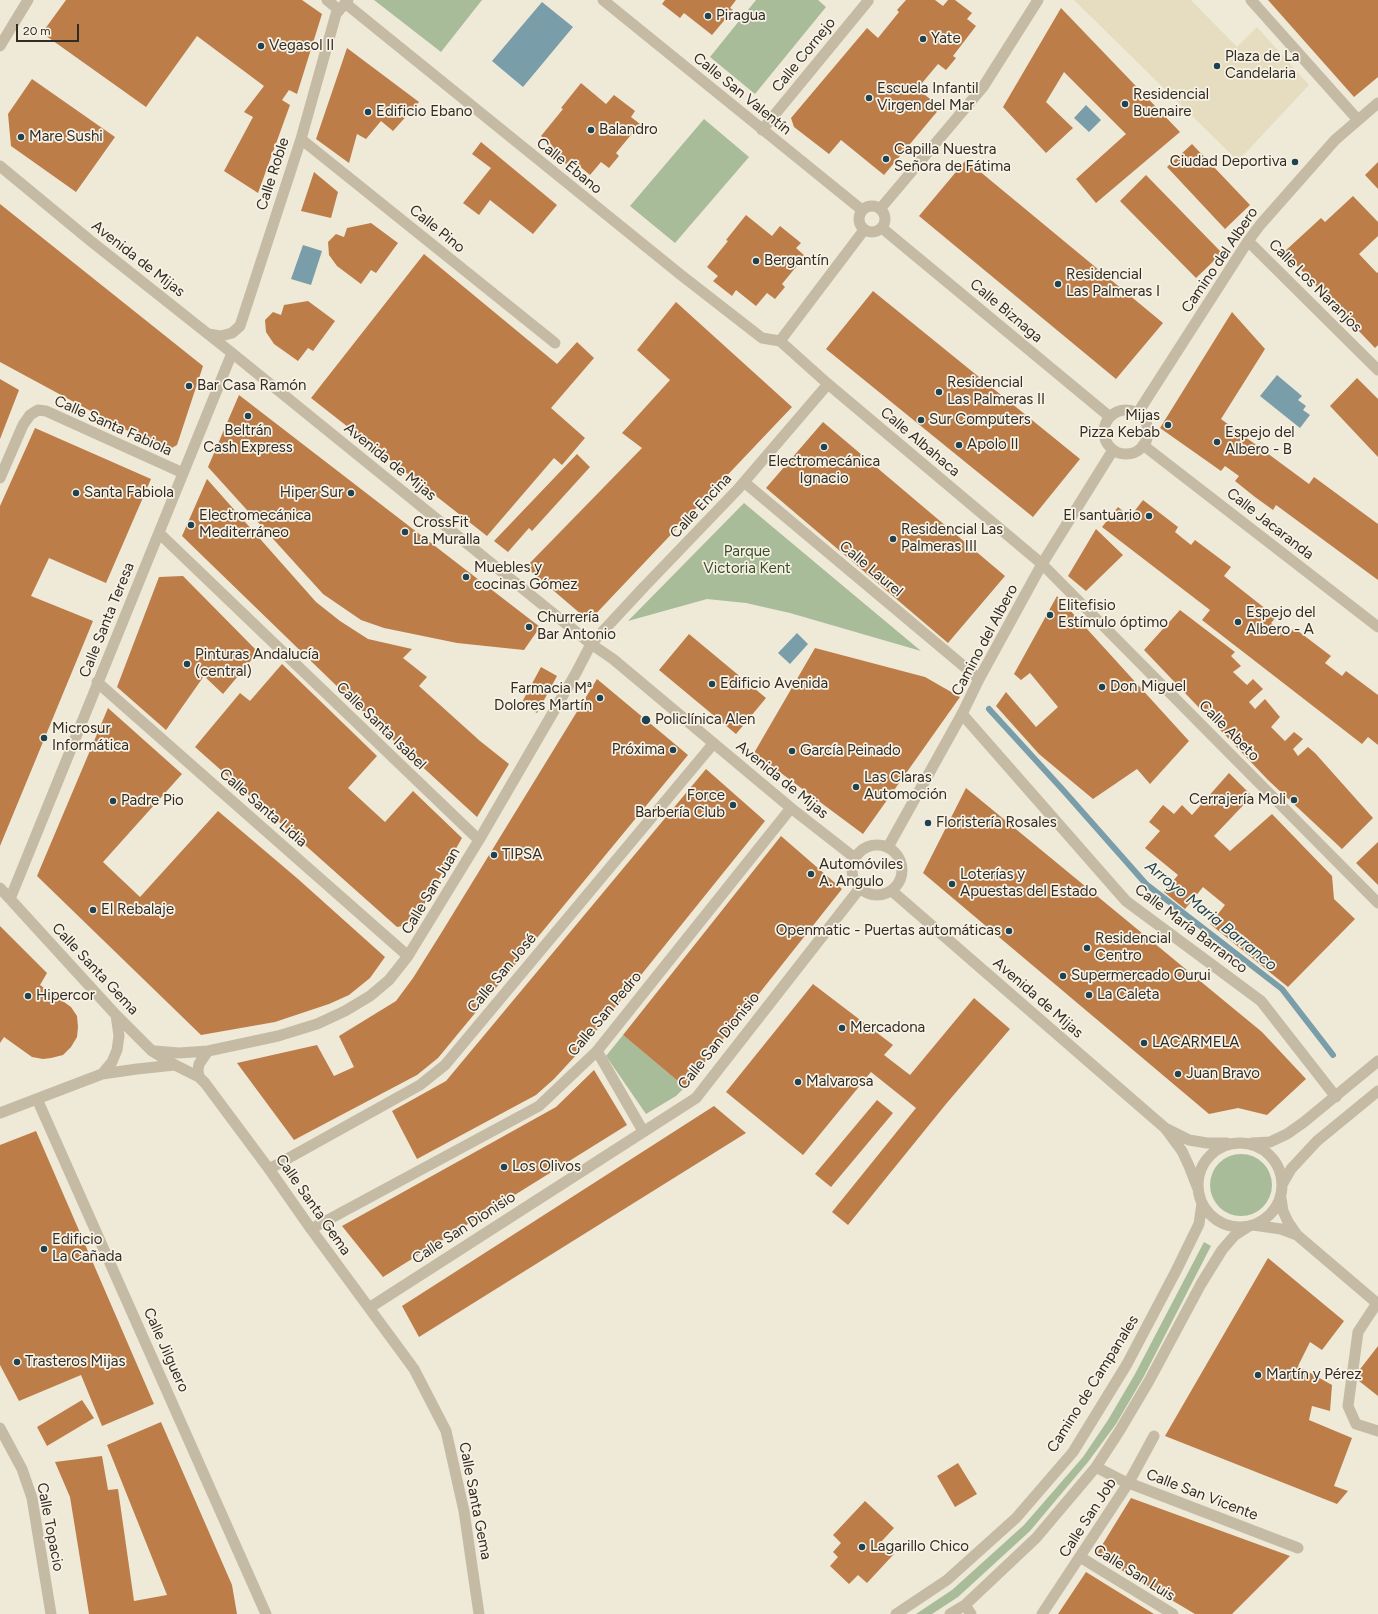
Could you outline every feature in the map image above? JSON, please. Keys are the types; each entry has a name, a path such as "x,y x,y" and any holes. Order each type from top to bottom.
{"street":[{"path":"0,46 28,0"},
{"name":"Calle Ébano","path":"327,0 344,5 687,280 762,338 780,341"},
{"name":"Calle San Valentín","path":"603,0 862,210"},
{"name":"Calle Cornejo","path":"762,130 868,1 867,0"},
{"path":"880,209 983,88 1038,0"},
{"path":"1251,0 1358,120"},
{"name":"Calle Roble","path":"208,334 221,336 232,333 240,326 301,139 336,14 344,5"},
{"name":"Camino del Albero","path":"1137,414 1248,241 1313,163 1335,140 1378,103"},
{"name":"Calle Pino","path":"301,139 555,343"},
{"name":"Avenida de Mijas","path":"0,166 92,242 232,353 591,644 613,659 790,808 855,858"},
{"path":"869,206 880,209 883,212 885,220 882,228 871,233 864,230 861,227 858,218 862,210 869,206"},
{"name":"Calle Biznaga","path":"882,228 1110,417"},
{"path":"780,341 864,230"},
{"name":"Calle Los Naranjos","path":"1248,241 1378,370"},
{"name":"Calle Albahaca","path":"780,341 828,384 1042,564"},
{"name":"Calle Santa Teresa","path":"10,899 232,353"},
{"name":"Calle Encina","path":"591,644 744,482 828,384"},
{"name":"Calle Santa Fabiola","path":"0,478 23,425 30,415 38,410 46,411 183,473"},
{"path":"1120,411 1127,411 1137,414 1145,421 1147,428 1147,435 1143,445 1134,452 1127,454 1119,453 1113,450 1108,444 1104,432 1105,425 1110,417 1120,411"},
{"name":"Calle Jacaranda","path":"1143,445 1378,627"},
{"name":"Camino del Albero","path":"888,847 962,714 979,679 1042,564 1113,450"},
{"name":"Calle Laurel","path":"744,482 979,679"},
{"name":"Calle Santa Isabel","path":"159,533 479,840"},
{"name":"Calle Abeto","path":"1042,564 1378,903"},
{"name":"Calle San Juan","path":"152,1051 179,1053 208,1051 278,1036 317,1024 345,1012 370,996 389,980 408,956 479,840 576,673 591,644"},
{"name":"Calle Santa Lidia","path":"97,682 408,956"},
{"name":"Calle María Barranco","path":"962,714 1126,901 1261,1001 1336,1097"},
{"name":"Calle San José","path":"269,1169 420,1085 445,1065 713,744"},
{"name":"Calle San Pedro","path":"311,1229 539,1106 597,1051 790,808"},
{"path":"876,844 888,847 901,859 903,874 900,881 892,891 881,895 872,895 860,888 853,879 852,871 855,858 868,846 876,844"},
{"name":"Calle Santa Gema","path":"0,888 116,1015 152,1051 199,1077 269,1169 311,1229 414,1369 446,1430 464,1511 479,1614"},
{"name":"Calle San Dionisio","path":"369,1308 696,1098 860,888"},
{"name":"Avenida de Mijas","path":"892,891 1165,1128 1182,1151 1198,1189"},
{"path":"102,1074 112,1062 117,1050 119,1036 116,1015"},
{"path":"199,1077 199,1064 208,1051"},
{"path":"597,1051 643,1131"},
{"path":"1297,1235 1280,1229 1251,1226 1234,1227 1221,1223 1210,1214 1202,1202 1198,1189 1199,1176 1203,1164 1211,1154 1221,1147 1233,1143 1270,1142 1287,1134 1336,1097 1378,1061"},
{"path":"0,1113 102,1074 175,1065"},
{"path":"1283,1183 1291,1169 1317,1141 1378,1091"},
{"name":"Calle Jilguero","path":"37,1099 266,1614"},
{"name":"Avenida de Mijas","path":"1165,1128 1189,1140 1206,1143 1233,1143"},
{"path":"1248,1143 1262,1148 1272,1156 1279,1167 1283,1183 1281,1198 1283,1211 1288,1222 1297,1235 1377,1304 1358,1332 1348,1406 1356,1424 1378,1431"},
{"path":"950,1614 965,1604 1036,1538 1096,1467 1149,1381 1201,1284 1222,1250 1235,1235 1259,1223 1269,1216 1276,1208 1281,1198"},
{"name":"Camino de Campanales","path":"896,1614 947,1580 1016,1518 1073,1452 1127,1364 1176,1271 1199,1224 1202,1202"},
{"name":"Calle Topacio","path":"0,1428 22,1469 32,1498 51,1614"},
{"name":"Calle San Job","path":"1042,1614 1129,1482 1154,1436"},
{"name":"Calle San Vicente","path":"1096,1467 1129,1482 1298,1548"},
{"name":"Calle San Luis","path":"1080,1557 1173,1614"},
{"path":"965,1604 971,1614"}],"green space":[{"path":"374,0 482,0 441,52"},
{"path":"756,0 818,0 826,7 755,94 710,57"},
{"path":"704,119 749,157 675,243 630,206"},
{"name":"Parque Victoria Kent","path":"744,503 921,651 790,613 746,603 707,599 628,621"},
{"path":"623,1035 685,1087 676,1096 646,1114 606,1056"},
{"path":"1241,1154 1253,1157 1263,1163 1269,1173 1272,1185 1269,1197 1263,1207 1253,1213 1241,1216 1229,1213 1219,1207 1213,1197 1210,1185 1213,1173 1219,1163 1229,1157"},
{"path":"1204,1242 1211,1246 1143,1378 1116,1424 1088,1462 1030,1531 958,1597 932,1614 916,1614 952,1590 1024,1525 1083,1457 1108,1420 1135,1374"}],"shaded area":[{"name":"Plaza de La Candelaria","path":"1074,0 1191,0 1237,47 1257,27 1309,85 1238,161"}],"water":[{"path":"542,2 573,27 523,87 492,61"},
{"path":"1086,105 1101,120 1089,132 1074,118"},
{"path":"303,245 322,251 311,285 291,279"},
{"path":"1277,375 1302,396 1298,400 1306,406 1303,410 1310,415 1300,428 1260,396"},
{"path":"797,633 808,644 790,664 778,653"}],"building":[{"path":"66,0 302,0 322,14 297,94 289,90 282,100 290,105 258,193 224,171 253,117 244,112 264,86 197,36 146,107 42,33"},
{"name":"Piragua","path":"665,0 736,0 730,8 733,10 712,35 684,13 680,18 662,4"},
{"name":"Escuela Infantil Virgen del Mar","path":"906,0 935,0 943,6 948,0 955,0 972,13 967,19 976,26 953,56 956,58 946,70 938,64 917,89 941,107 884,175 841,140 829,154 794,127 791,118 867,28 878,38 899,12 897,10"},
{"path":"1268,0 1378,0 1378,77 1354,97"},
{"name":"Residencial Buenaire","path":"1061,8 1180,132 1096,203 1076,179 1126,134 1064,72 1046,102 1073,128 1046,153 1003,107"},
{"name":"Edificio Ebano","path":"347,48 419,102 393,131 381,121 366,139 357,134 349,163 316,139"},
{"path":"32,79 115,137 76,192 11,146 8,114"},
{"name":"Balandro","path":"581,83 606,104 614,95 635,111 631,117 640,124 616,153 619,156 609,168 601,162 590,175 571,159 566,164 548,150 552,145 541,136 563,109 561,108"},
{"path":"481,142 557,205 533,234 490,200 479,215 463,203 491,168 472,154"},
{"path":"1192,144 1250,205 1225,229 1167,167"},
{"name":"Residencial Las Palmeras I","path":"966,160 1163,323 1116,379 919,216"},
{"path":"1378,162 1378,189 1365,175"},
{"path":"314,172 338,192 331,218 301,211"},
{"path":"1146,175 1222,253 1196,278 1120,201"},
{"path":"1353,196 1378,222 1378,236 1359,254 1377,273 1378,272 1378,345 1375,348 1284,252 1321,218 1325,222"},
{"path":"0,204 203,366 177,445 168,450 124,429 0,362"},
{"name":"Bergantín","path":"746,215 772,236 780,226 801,243 796,248 805,256 782,284 785,287 775,299 767,293 756,306 736,290 732,296 713,281 718,276 707,267 728,241 726,240"},
{"path":"371,223 398,243 376,273 371,270 361,284 337,266 329,255 328,242 336,234 344,237 347,228"},
{"path":"424,254 557,364 577,342 594,358 551,408 585,438 562,465 554,458 487,536 311,398"},
{"name":"Residencial Las Palmeras II","path":"873,291 1080,459 1033,517 826,349"},
{"path":"308,301 335,321 313,351 308,348 298,361 274,344 266,332 265,320 273,312 281,315 284,305"},
{"path":"676,302 792,407 589,621 526,567 642,448 622,433 670,380 637,350"},
{"name":"Espejo del Albero - B","path":"1232,312 1265,349 1221,419 1309,484 1314,477 1378,524 1378,580 1276,505 1273,510 1255,497 1235,481 1239,476 1225,466 1221,471 1160,428"},
{"path":"1357,378 1378,399 1378,457 1330,406"},
{"path":"0,379 19,390 0,439"},
{"path":"239,395 540,627 524,650 457,643 384,628 361,620 323,594 208,467"},
{"name":"Residencial Las Palmeras III","path":"823,422 1005,576 948,643 766,488"},
{"path":"35,428 151,479 106,583 49,558 31,596 93,621 0,846 0,506"},
{"path":"577,454 590,467 532,531 529,528 508,552 494,541"},
{"path":"207,479 316,602 340,621 368,639 412,649 403,658 427,677 419,686 480,741 509,764 477,817 379,727 182,536"},
{"name":"Espejo del Albero - A","path":"1143,500 1178,527 1175,532 1191,545 1195,540 1231,567 1224,576 1276,617 1271,623 1288,636 1294,628 1331,656 1325,663 1342,676 1346,671 1378,695 1378,745 1368,737 1362,744 1202,620 1210,610 1102,527 1118,507 1130,517"},
{"path":"1096,529 1123,555 1086,591 1068,576"},
{"name":"Pinturas Andalucía (central)","path":"183,576 258,652 223,694 204,676 166,730 117,687 159,577"},
{"path":"1057,596 1189,741 1150,784 1137,769 1093,799 1039,754 996,706 1006,692 1036,727 1058,707 1030,673 1021,680 1014,674"},
{"path":"1180,610 1235,652 1231,656 1241,666 1233,672 1247,685 1253,679 1263,689 1249,702 1255,709 1265,699 1280,717 1271,727 1285,741 1294,732 1303,739 1293,749 1298,756 1308,747 1373,818 1342,849 1268,780 1144,650"},
{"name":"Edificio Avenida","path":"689,634 766,698 736,734 659,670"},
{"path":"815,648 925,677 960,697 863,834 754,753"},
{"path":"282,664 377,756 348,788 385,822 413,791 462,838 413,924 397,927 195,747 240,693 250,701"},
{"path":"541,667 557,676 537,713 521,704"},
{"path":"597,679 688,755 438,1058 417,1075 294,1140 237,1063 317,1045 334,1076 354,1067 339,1036 396,1001 413,978"},
{"path":"108,708 182,774 103,862 140,897 218,811 298,879 385,957 370,978 349,995 329,1004 275,1022 201,1035 37,876"},
{"path":"706,769 765,821 579,1052 554,1079 536,1095 417,1159 392,1111 446,1081"},
{"path":"1229,773 1252,796 1214,836 1230,851 1272,814 1332,876 1334,899 1355,919 1288,987 1210,924 1225,905 1203,887 1185,909 1164,892 1178,875 1145,848 1160,831 1149,822 1163,805 1174,814 1182,805 1192,815"},
{"name":"Residencial Centro","path":"966,788 1262,1032 1306,1079 1267,1115 1238,1108 1209,1114 923,873"},
{"path":"781,836 842,889 685,1087 623,1035"},
{"path":"1378,842 1378,885 1356,863"},
{"name":"Hipercor","path":"0,926 47,973 40,985 71,1007 77,1016 77,1037 71,1047 63,1055 43,1059 32,1057 4,1037 0,1043"},
{"path":"813,984 893,1045 884,1055 910,1075 974,998 1010,1029 946,1104 848,1225 832,1212 916,1108 871,1072 803,1155 726,1092"},
{"name":"Los Olivos","path":"594,1070 627,1125 383,1277 342,1226 556,1107"},
{"path":"877,1100 893,1113 831,1187 815,1174"},
{"path":"714,1106 746,1133 419,1337 402,1306"},
{"name":"Edificio La Cañada","path":"36,1131 154,1404 102,1426 81,1375 19,1401 0,1365 0,1145"},
{"name":"Martín y Pérez","path":"1268,1258 1344,1321 1322,1350 1310,1342 1298,1366 1332,1385 1330,1411 1312,1406 1309,1420 1352,1438 1334,1486 1348,1491 1337,1504 1165,1436"},
{"path":"1378,1346 1378,1396 1354,1377"},
{"path":"82,1400 94,1418 47,1446 37,1427"},
{"path":"161,1422 232,1585 237,1614 89,1614 70,1497 55,1462 102,1456 108,1490 118,1489 134,1601 167,1595 107,1445"},
{"path":"958,1463 977,1494 955,1507 937,1476"},
{"path":"1131,1498 1290,1556 1232,1614 1195,1614 1096,1555"},
{"name":"Lagarillo Chico","path":"865,1501 894,1528 881,1542 894,1554 867,1583 858,1575 849,1584 830,1566 838,1557 833,1552 841,1543 833,1535"},
{"path":"1086,1572 1154,1614 1058,1614"}],"waterway":[{"name":"Arroyo Maria Barranco","path":"989,709 1146,884 1282,989 1333,1055"}],"place":[{"name":"Piragua","path":"708,16"},
{"name":"Yate","path":"923,39"},
{"name":"Vegasol II","path":"261,46"},
{"name":"Plaza de La Candelaria","path":"1217,66"},
{"name":"Escuela Infantil Virgen del Mar","path":"869,98"},
{"name":"Residencial Buenaire","path":"1125,104"},
{"name":"Edificio Ebano","path":"368,112"},
{"name":"Balandro","path":"591,130"},
{"name":"Mare Sushi","path":"21,137"},
{"name":"Capilla Nuestra Señora de Fátima","path":"886,159"},
{"name":"Ciudad Deportiva","path":"1295,162"},
{"name":"Bergantín","path":"756,261"},
{"name":"Residencial Las Palmeras I","path":"1058,284"},
{"name":"Bar Casa Ramón","path":"189,386"},
{"name":"Residencial Las Palmeras II","path":"939,392"},
{"name":"Beltrán Cash Express","path":"248,416"},
{"name":"Sur Computers","path":"921,420"},
{"name":"Mijas Pizza Kebab","path":"1168,425"},
{"name":"Espejo del Albero - B","path":"1217,442"},
{"name":"Apolo II","path":"959,445"},
{"name":"Electromecánica Ignacio","path":"824,447"},
{"name":"Santa Fabiola","path":"76,493"},
{"name":"Hiper Sur","path":"351,493"},
{"name":"El santuario","path":"1149,516"},
{"name":"Electromecánica Mediterráneo","path":"191,525"},
{"name":"CrossFit La Muralla","path":"405,532"},
{"name":"Residencial Las Palmeras III","path":"893,539"},
{"name":"Muebles y cocinas Gómez","path":"466,577"},
{"name":"Elitefisio Estímulo óptimo","path":"1050,615"},
{"name":"Espejo del Albero - A","path":"1238,622"},
{"name":"Churrería Bar Antonio","path":"529,627"},
{"name":"Pinturas Andalucía (central)","path":"187,664"},
{"name":"Edificio Avenida","path":"712,684"},
{"name":"Don Miguel","path":"1102,687"},
{"name":"Farmacia Mª Dolores Martín","path":"600,698"},
{"name":"Policlínica Alen","path":"646,720"},
{"name":"Microsur Informática","path":"44,738"},
{"name":"Próxima","path":"673,750"},
{"name":"García Peinado","path":"792,751"},
{"name":"Las Claras Automoción","path":"856,787"},
{"name":"Cerrajería Moli","path":"1294,800"},
{"name":"Padre Pio","path":"113,801"},
{"name":"Force Barbería Club","path":"733,805"},
{"name":"Floristería Rosales","path":"928,823"},
{"name":"TIPSA","path":"494,855"},
{"name":"Automóviles A. Angulo","path":"811,874"},
{"name":"Loterías y Apuestas del Estado","path":"952,884"},
{"name":"El Rebalaje","path":"93,910"},
{"name":"Openmatic - Puertas automáticas","path":"1009,931"},
{"name":"Residencial Centro","path":"1087,948"},
{"name":"Supermercado Ourui","path":"1063,976"},
{"name":"La Caleta","path":"1089,995"},
{"name":"Hipercor","path":"28,996"},
{"name":"Mercadona","path":"842,1028"},
{"name":"LACARMELA","path":"1144,1043"},
{"name":"Juan Bravo","path":"1178,1074"},
{"name":"Malvarosa","path":"798,1082"},
{"name":"Los Olivos","path":"504,1167"},
{"name":"Edificio La Cañada","path":"44,1249"},
{"name":"Trasteros Mijas","path":"17,1362"},
{"name":"Martín y Pérez","path":"1258,1375"},
{"name":"Lagarillo Chico","path":"862,1547"}]}
